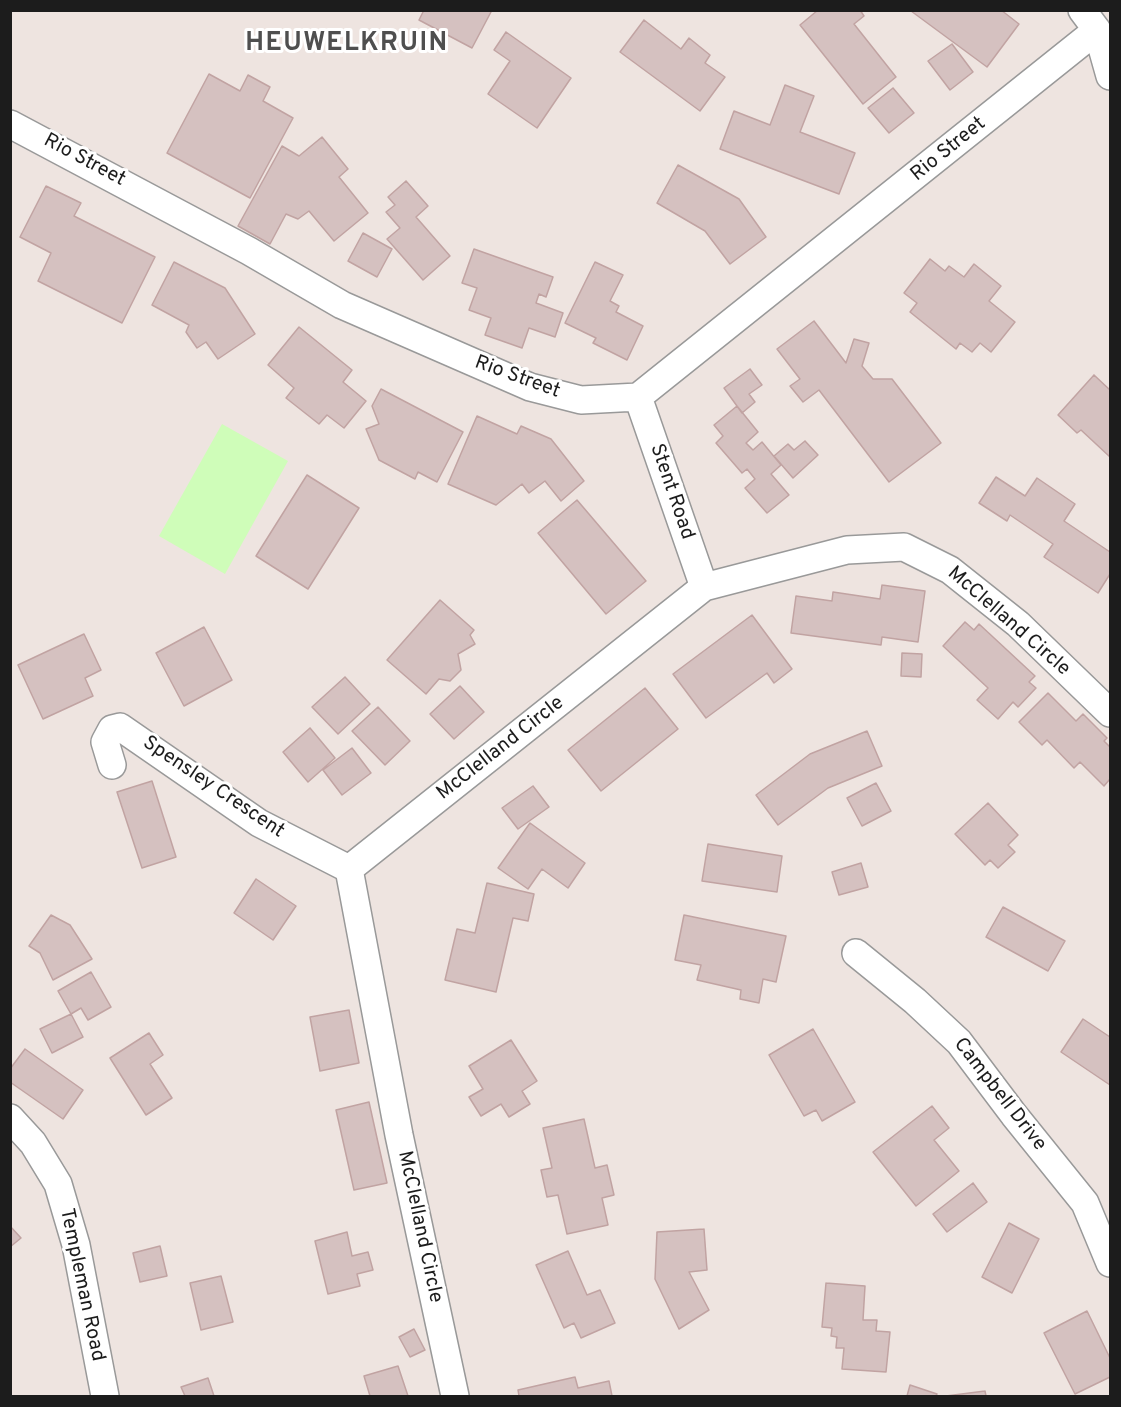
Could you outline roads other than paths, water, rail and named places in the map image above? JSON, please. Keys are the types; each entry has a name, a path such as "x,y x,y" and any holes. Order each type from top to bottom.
{"street":[{"path":"1090,20 1110,75"},
{"name":"Rio Street","path":"10,124 24,129 249,250 342,305 520,383 581,400 638,397 1090,20"},
{"name":"Stent Road","path":"638,397 704,587"},
{"name":"McClelland Circle","path":"455,1396 399,1135 349,869 704,587 847,550 904,547 950,570 1018,624 1110,712"},
{"name":"Spensley Crescent","path":"112,765 105,742 112,729 120,727 259,823 349,869"},
{"name":"Campbell Drive","path":"856,953 915,1001 959,1042 1098,1204 1110,1263"},
{"name":"Templeman Road","path":"10,1118 33,1143 58,1184 76,1245 105,1396"}],"district":[{"name":"HEUWELKRUIN","path":"347,45"}]}
